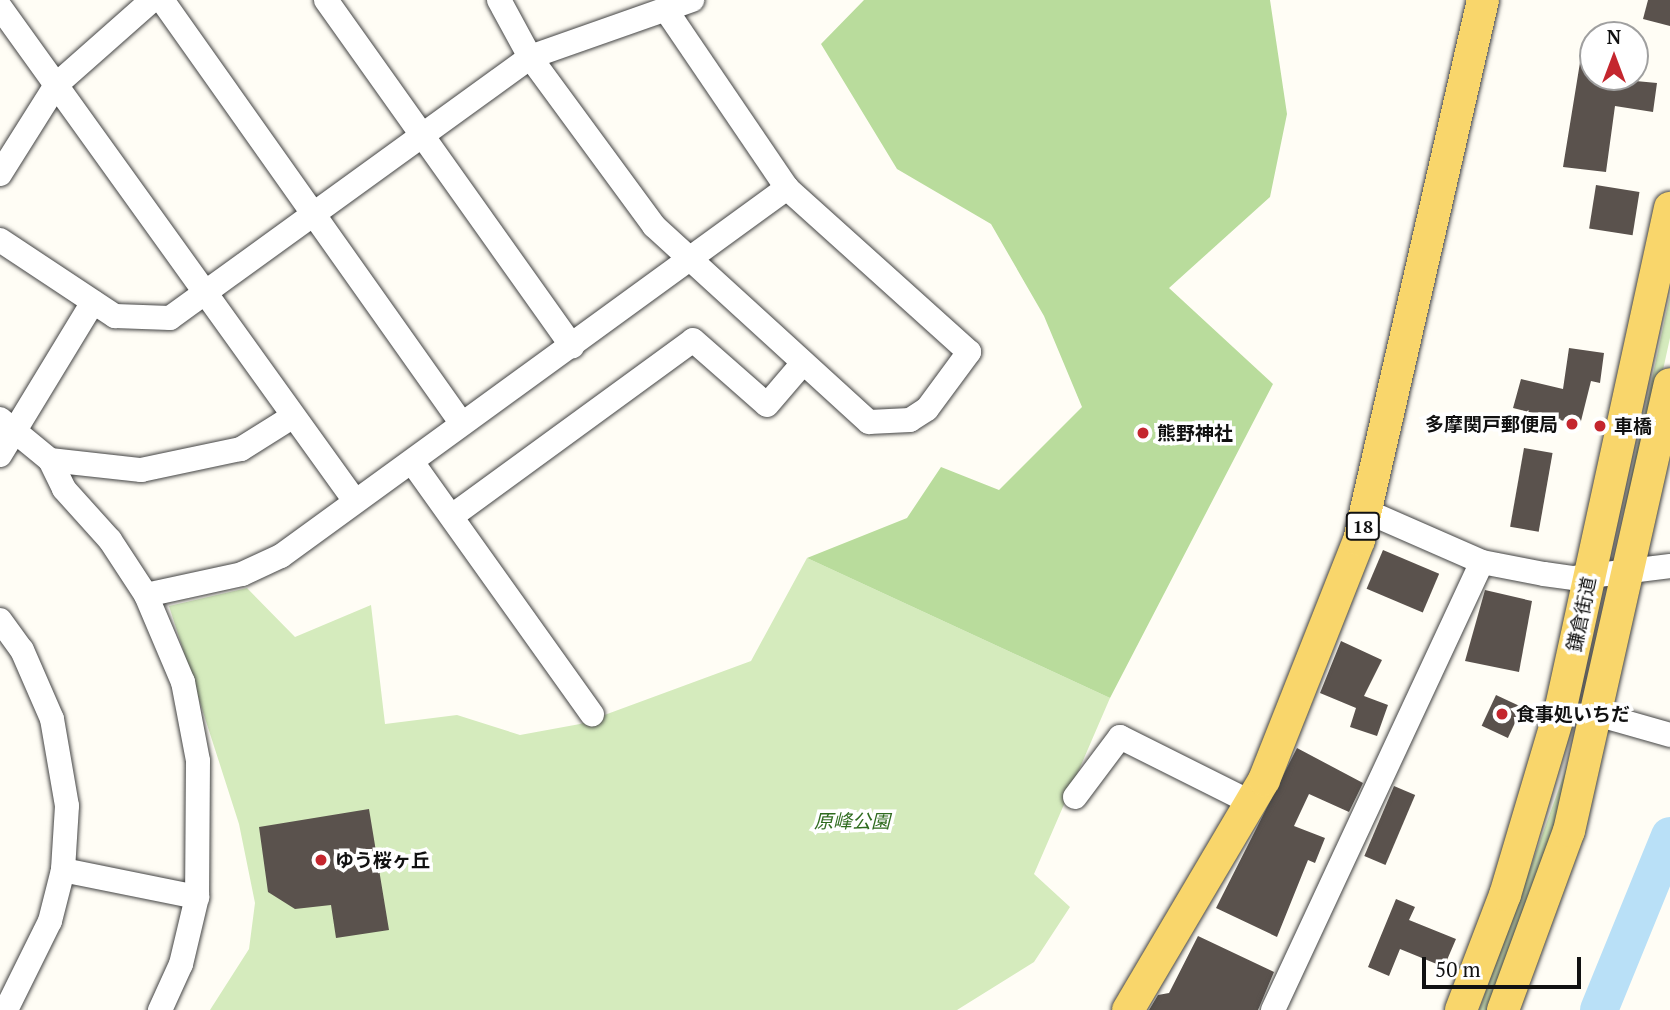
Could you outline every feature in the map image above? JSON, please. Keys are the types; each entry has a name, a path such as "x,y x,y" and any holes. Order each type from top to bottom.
{"main road":[{"name":"18","path":"1128,1010 1252,803 1368,512 1483,0"},
{"name":"鎌倉街道","path":"1461,1010 1531,816 1589,577 1670,208"},
{"name":"鎌倉街道","path":"1503,1010 1569,831 1600,715 1670,384"}],"street":[{"path":"0,174 56,85 152,0"},
{"path":"162,0 462,424"},
{"path":"326,0 572,346"},
{"path":"499,0 530,58 654,226 689,261 869,422 910,420 927,409 969,352 787,188 666,9"},
{"path":"0,240 93,302 141,321 170,318 209,293 311,212 530,58 636,8 666,9 692,0"},
{"path":"0,7 209,293 292,417 355,501"},
{"path":"146,596 242,575 281,556 787,188"},
{"path":"0,455 8,424 93,302"},
{"path":"452,516 693,340 767,405 803,363"},
{"path":"50,460 141,470 186,465 241,449 292,417"},
{"path":"8,424 50,460 64,489 110,540 146,596 183,682 198,761 197,897 181,964 160,1010"},
{"path":"412,462 592,714"},
{"path":"1368,512 1482,562 1589,577 1670,566"},
{"path":"1273,1010 1482,562"},
{"path":"0,620 22,650 52,719 67,806 63,870 50,921 6,1010"},
{"path":"1600,715 1670,734"},
{"path":"1075,797 1120,737 1252,803"},
{"path":"63,870 197,897"}],"green space":[{"path":"864,0 1270,0 1287,114 1270,197 1169,288 1273,384 1110,698 807,558 907,518 941,467 999,490 1082,407 1044,316 991,224 897,169 821,44"},
{"path":"1670,295 1670,338 1632,511 1624,509"},
{"name":"原峰公園","path":"807,558 1110,698 1034,874 1070,907 1034,962 957,1010 210,1010 249,949 255,903 239,824 169,606 247,588 295,637 371,605 385,724 457,715 520,735 580,724 751,661"},
{"path":"1570,758 1577,760 1492,1010 1479,1010"}],"building":[{"path":"1648,0 1670,0 1670,26 1643,19"},
{"path":"1579,69 1579,91 1649,91 1649,82 1657,83 1653,112 1615,106 1606,172 1563,167"},
{"path":"1596,185 1639,192 1633,235 1589,228"},
{"path":"1569,348 1604,353 1600,383 1591,381 1580,425 1513,408 1521,379 1563,389"},
{"path":"1524,448 1553,453 1539,532 1510,527"},
{"path":"1383,550 1439,574 1423,612 1367,589"},
{"path":"1485,590 1532,601 1519,672 1465,661"},
{"path":"1341,641 1382,660 1364,696 1388,705 1377,736 1350,727 1356,708 1320,693"},
{"path":"1496,695 1522,707 1508,738 1482,726"},
{"path":"1297,748 1363,783 1349,812 1309,794 1294,826 1325,838 1315,863 1308,860 1277,937 1216,908"},
{"path":"1394,786 1415,795 1385,865 1364,856"},
{"name":"ゆう桜ヶ丘","path":"369,809 389,930 336,938 331,905 295,909 268,892 259,827"},
{"path":"1396,899 1415,907 1409,920 1456,939 1444,967 1400,949 1389,976 1368,967"},
{"path":"1198,936 1274,972 1258,1010 1149,1010 1158,995 1169,993"}],"waterway":[{"path":"1599,1010 1670,836"}],"place":[{"name":"多摩関戸郵便局","path":"1572,424"},
{"name":"車橋","path":"1600,426"},
{"name":"熊野神社","path":"1143,433"},
{"name":"食事処いちだ","path":"1502,714"},
{"name":"ゆう桜ヶ丘","path":"321,860"}]}
